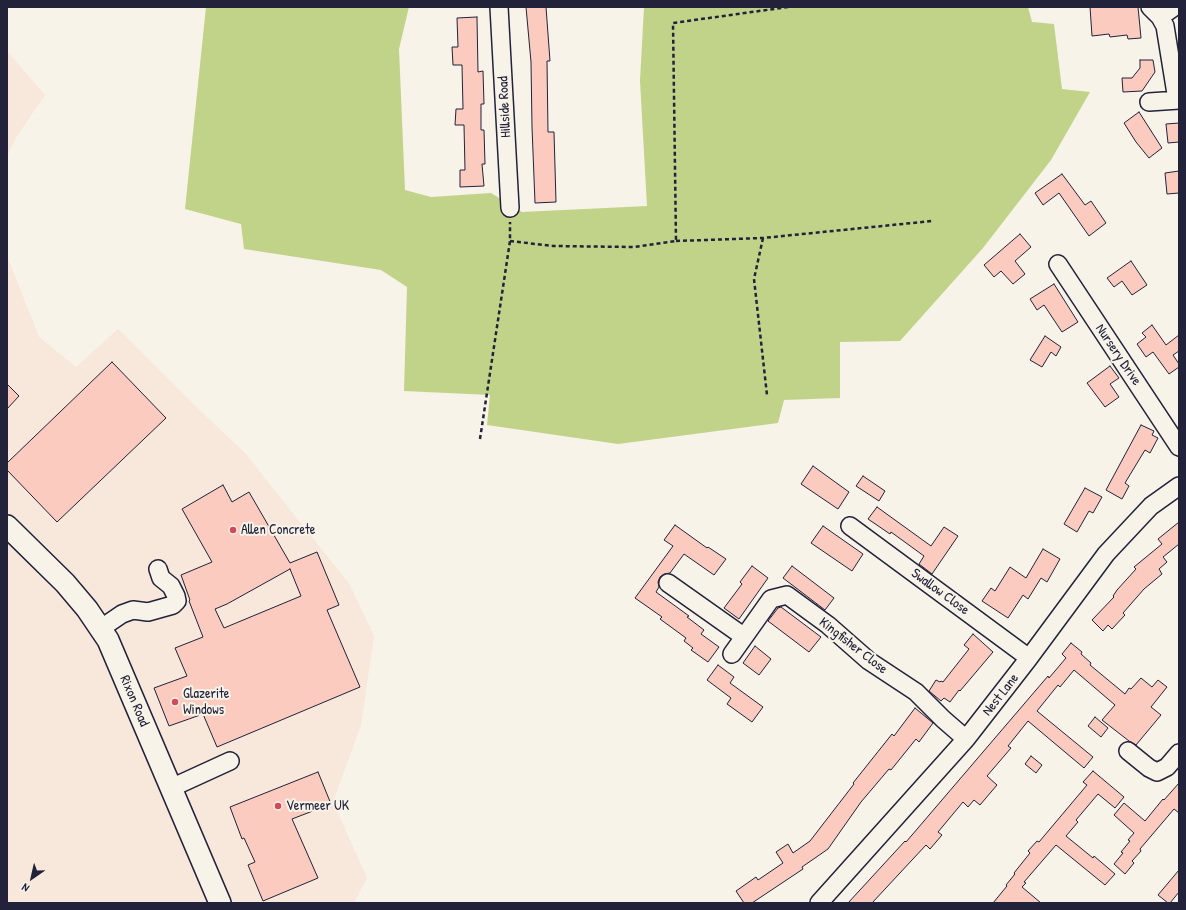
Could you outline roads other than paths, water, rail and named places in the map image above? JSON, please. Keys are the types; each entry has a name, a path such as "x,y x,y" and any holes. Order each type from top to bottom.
{"main road":[{"name":"Rixon Road","path":"7,526 65,583 87,609 108,640 220,903"}],"street":[{"name":"Hillside Road","path":"499,7 510,208"},
{"path":"1149,102 1178,100 1161,10"},
{"name":"Nursery Drive","path":"1058,264 1179,447"},
{"name":"Nest Lane","path":"819,903 966,739 1029,658 1106,554 1151,506 1179,486"},
{"name":"Swallow Close","path":"850,526 1029,658"},
{"path":"100,629 122,614 134,610 148,612 173,605 177,601 171,586 161,578 158,569"},
{"path":"668,583 743,636"},
{"name":"Kingfisher Close","path":"732,654 743,636 771,599 787,595 828,625 869,662 916,692 966,739"},
{"path":"1128,751 1149,768 1157,772 1167,767 1179,753"},
{"path":"171,788 230,761"}],"place":[{"name":"Allen Concrete","path":"233,530"},
{"name":"Glazerite Windows","path":"175,702"},
{"name":"Vermeer UK","path":"278,806"}]}
